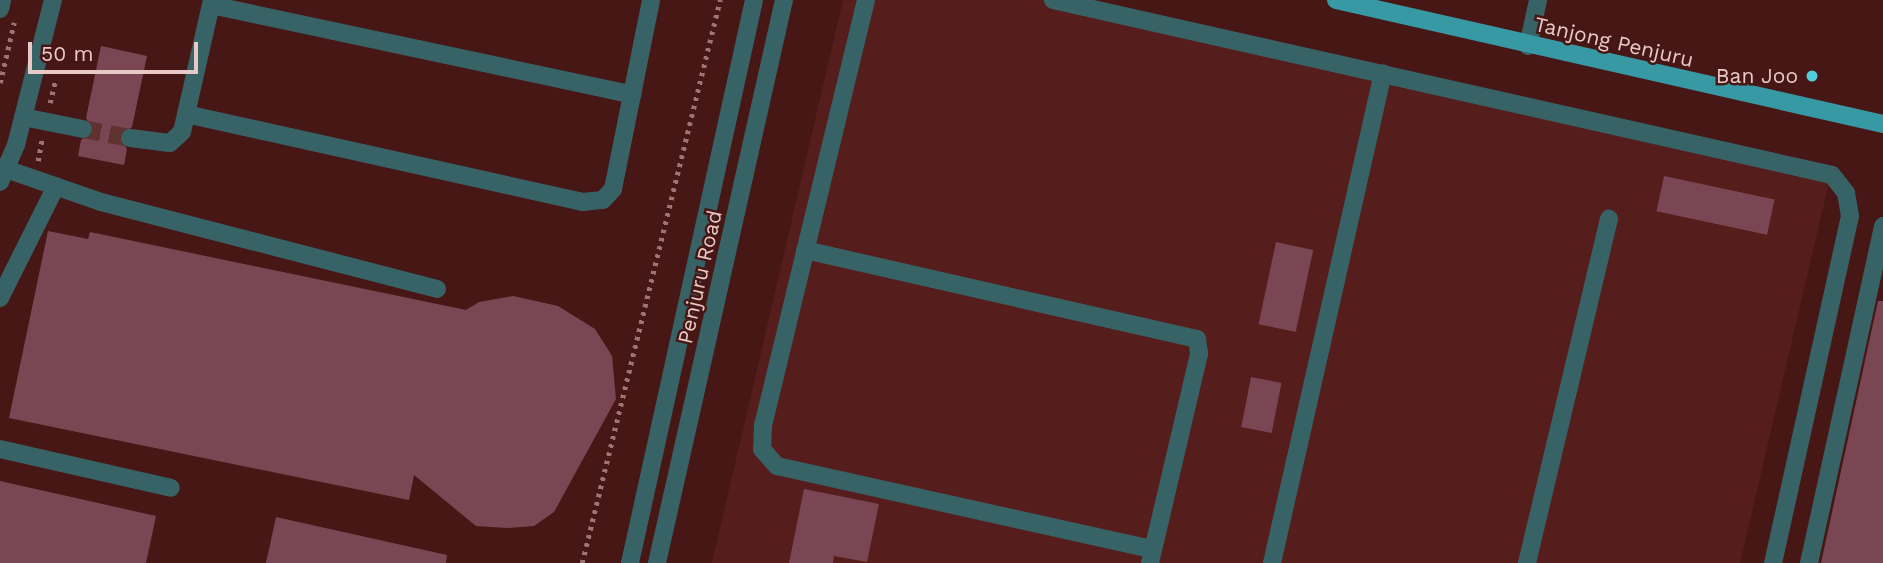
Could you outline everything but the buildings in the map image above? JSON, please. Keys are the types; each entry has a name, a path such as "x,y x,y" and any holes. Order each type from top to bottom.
{"main road":[{"name":"Tanjong Penjuru","path":"1336,0 1528,46 1883,124"}],"street":[{"path":"2,0 7,14"},
{"path":"53,0 16,145 2,172 56,186 101,202 437,289"},
{"path":"186,114 583,202 603,200 613,189 651,0"},
{"name":"Penjuru Road","path":"630,563 754,0"},
{"name":"Penjuru Road","path":"657,563 784,0"},
{"path":"805,250 1197,339 1199,354 1151,556 777,466 768,459 761,440 805,250 866,0"},
{"path":"1053,0 1818,169 1841,183 1850,216 1773,563"},
{"path":"1528,46 1538,0"},
{"path":"130,138 170,143 182,132 211,2 632,95"},
{"path":"1275,562 1383,73"},
{"path":"23,117 83,129"},
{"path":"0,298 16,258 56,186"},
{"path":"1527,563 1609,219"},
{"path":"1809,563 1882,238"},
{"path":"0,449 170,488"}],"path":[{"path":"582,563 720,0"},
{"path":"0,83 7,14"}],"shaded area":[{"path":"843,0 1056,0 1830,178 1740,563 712,563"}],"tunnel":[{"path":"83,129 130,138"}],"place":[{"name":"Ban Joo","path":"1812,76"}]}
